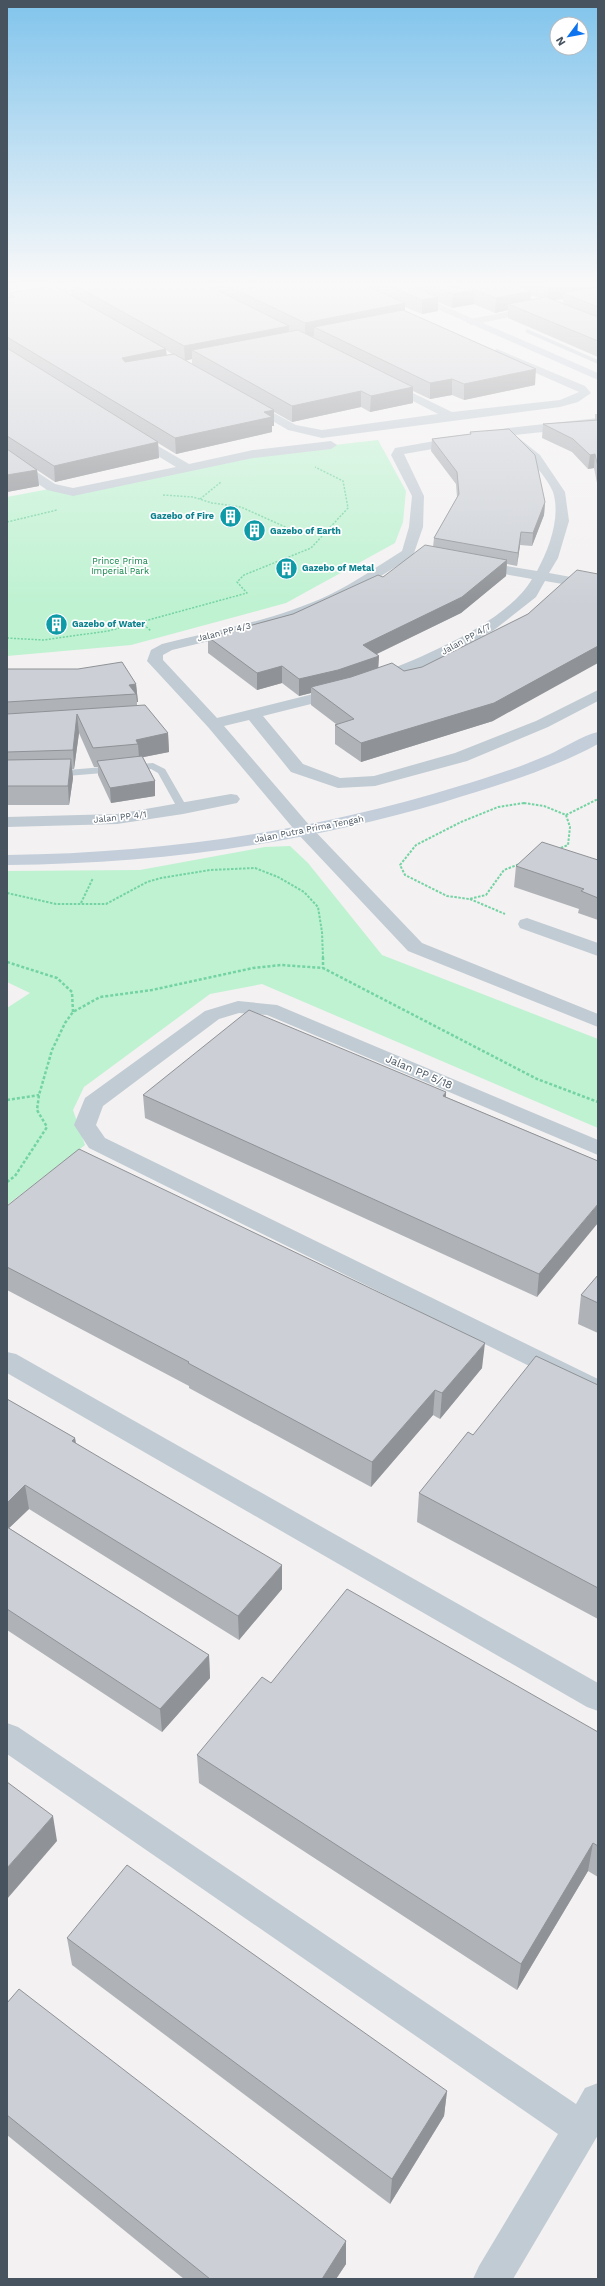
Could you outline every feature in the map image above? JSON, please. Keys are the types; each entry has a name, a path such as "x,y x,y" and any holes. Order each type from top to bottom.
{"street":[{"path":"406,393 451,415 458,427 582,409"},
{"path":"241,399 294,430 306,433 322,434 451,415 561,402 580,398 584,393"},
{"path":"424,555 408,552 416,526 418,496 397,455 399,451 508,432 598,422"},
{"path":"121,428 185,468"},
{"name":"Jalan PP 4/7","path":"214,724 355,687 418,665 489,626 531,594 551,558 562,521 559,492 536,458 508,432"},
{"path":"7,456 51,487 73,492 254,454 344,444"},
{"name":"Jalan PP 4/3","path":"214,724 155,661 156,652 167,647 288,616 323,603 363,581 408,552"},
{"path":"463,562 598,586"},
{"path":"253,714 297,768 338,783 374,781 461,757 542,724 598,695"},
{"path":"214,724 304,830 416,947 598,1022"},
{"name":"Jalan Putra Prima Tengah","path":"7,860 95,858 221,845 406,809 487,783 564,755 598,737"},
{"name":"Jalan PP 4/1","path":"7,822 117,819 183,809 231,799"},
{"path":"527,924 598,950"},
{"name":"Jalan PP 5/18","path":"598,1148 270,1009 238,1007 212,1015 93,1103 86,1125 97,1143 598,1390"},
{"path":"7,1362 598,1698"},
{"path":"7,1737 590,2115 492,2279"}],"lane":[{"path":"43,774 153,766 162,771 183,809"}],"path":[{"path":"7,638 43,640 108,631 247,593 237,582 244,575 311,548 348,508 343,481 312,466"},
{"path":"200,499 223,480"},
{"path":"156,494 193,497 212,503 241,507 292,530 326,532"},
{"path":"7,522 59,509"},
{"path":"566,815 570,827 568,845 504,870 486,895 469,898 447,896 405,875 400,865 416,845 461,822 498,807 524,803 544,806 566,815 598,800"},
{"path":"82,903 96,873 95,858"},
{"path":"7,893 56,904 106,904 147,882 161,878 210,870 255,868 278,877 304,892 318,907 322,932 323,968"},
{"path":"469,898 527,924"},
{"path":"7,962 57,978 72,992 74,1012"},
{"path":"7,1182 15,1176 47,1127 37,1110 39,1095 52,1050 65,1023 74,1012 100,997 152,990 253,968 281,965 323,968 537,1078 598,1102"},
{"path":"7,1100 12,1098 39,1095"},
{"path":"7,1096 12,1098"}],"green space":[{"name":"Prince Prima Imperial Park","path":"378,440 406,491 403,522 395,543 286,603 131,645 7,656 7,497 49,489 81,493 264,453"},
{"path":"290,846 308,863 382,955 598,1039 598,1128 262,984 210,994 84,1087 73,1110 85,1145 7,1205 7,1008 30,993 7,982 7,871 140,870 265,847"}],"building":[{"path":"7,393 79,393 158,442 54,466 7,436"},
{"path":"100,393 243,393 274,410 264,412 272,417 175,438"},
{"path":"268,393 353,393 292,406"},
{"path":"364,393 386,393 371,396"},
{"path":"598,420 598,467 595,454 590,455 573,439 543,424"},
{"path":"509,429 535,455 545,502 533,533 521,532 518,553 434,538 459,494 457,472 432,439 471,434 470,432"},
{"path":"7,449 37,470 7,475"},
{"path":"425,545 507,560 462,597 363,645 379,656 338,670 299,679 282,666 257,673 208,637 293,614 378,575 383,577"},
{"path":"577,570 598,574 598,646 494,703 361,743 335,725 354,719 311,687 351,677 392,663 404,671 422,667 528,614"},
{"path":"122,662 136,684 129,685 136,694 7,702 7,669 78,669"},
{"path":"145,705 168,733 136,740 138,744 93,748 77,714 73,750 7,752 7,714"},
{"path":"142,756 155,781 110,788 97,761"},
{"path":"71,759 68,786 7,786 7,760"},
{"path":"542,842 598,860 598,898 581,891 584,889 516,866"},
{"path":"249,1010 446,1092 443,1096 598,1161 598,1204 539,1274 143,1095"},
{"path":"79,1149 485,1343 442,1393 435,1390 372,1462 188,1363 189,1362 7,1267 7,1206"},
{"path":"598,1275 598,1303 581,1295"},
{"path":"536,1356 598,1385 598,1588 419,1493 468,1432 473,1435"},
{"path":"7,1399 75,1438 72,1441 282,1565 238,1616 25,1485 7,1503"},
{"path":"7,1527 209,1655 160,1709 7,1609"},
{"path":"347,1589 598,1732 598,1846 593,1843 521,1964 197,1755 262,1677 271,1683"},
{"path":"7,1782 53,1816 7,1868"},
{"path":"127,1865 447,2091 392,2179 67,1938"},
{"path":"19,1989 346,2241 322,2279 210,2279 7,2115 7,2003"}],"place":[{"name":"Gazebo of Fire","path":"230,516"},
{"name":"Gazebo of Earth","path":"254,531"},
{"name":"Gazebo of Metal","path":"287,568"},
{"name":"Gazebo of Water","path":"57,624"}]}
